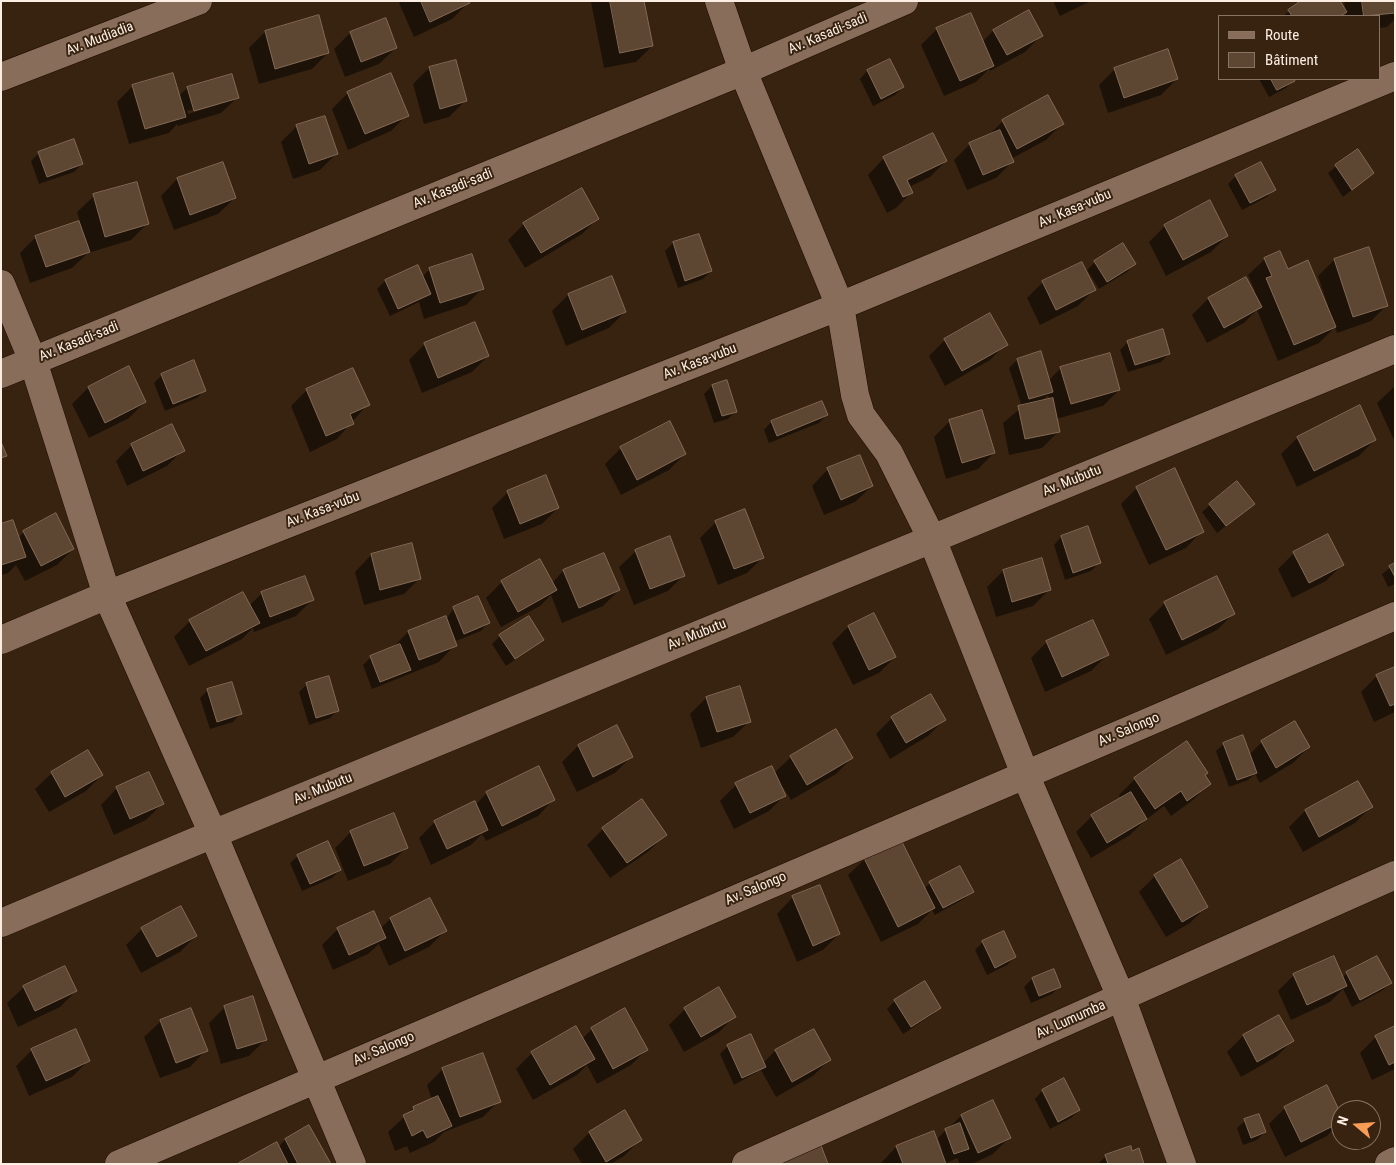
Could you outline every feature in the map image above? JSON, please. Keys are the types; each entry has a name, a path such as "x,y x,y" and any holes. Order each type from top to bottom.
{"street":[{"name":"Av. Mudiadia","path":"1,77 198,1"},
{"path":"719,1 743,71 840,306 855,395 861,415 889,453 932,538 1026,774 1121,997 1182,1164"},
{"name":"Av. Kasadi-sadi","path":"1,374 743,71 904,1"},
{"name":"Av. Kasa-vubu","path":"1,640 107,595 840,306 1395,76"},
{"path":"1,284 33,361 107,595 317,1077 352,1164"},
{"name":"Av. Mubutu","path":"1,923 212,834 1395,349"},
{"name":"Av. Salongo","path":"118,1164 1395,616"},
{"name":"Av. Lumumba","path":"746,1164 1395,875"},
{"path":"1389,1164 1395,1161"}],"building":[{"path":"421,1 469,1 470,3 430,22"},
{"path":"610,1 644,1 653,46 620,53"},
{"path":"1301,1 1340,1 1347,12 1342,15 1291,15 1288,10"},
{"path":"1362,1 1395,1 1395,13 1364,15"},
{"path":"1029,10 1043,36 1007,55 993,30"},
{"path":"971,13 994,66 960,81 936,28"},
{"path":"319,15 329,53 275,69 265,31"},
{"path":"386,18 397,48 361,62 350,32"},
{"path":"1168,49 1178,79 1124,98 1114,68"},
{"path":"890,59 904,87 881,99 867,70"},
{"path":"456,60 467,101 440,109 429,67"},
{"path":"173,73 186,117 145,129 132,85"},
{"path":"391,73 409,116 365,134 347,92"},
{"path":"232,74 239,98 194,111 187,87"},
{"path":"1272,80 1294,80 1295,81 1277,90"},
{"path":"1048,95 1064,124 1017,149 1002,120"},
{"path":"325,116 338,154 309,164 296,125"},
{"path":"1000,130 1014,162 983,175 969,143"},
{"path":"933,133 947,161 907,180 913,193 903,197 883,157"},
{"path":"74,139 83,164 47,177 38,152"},
{"path":"1358,149 1374,173 1352,190 1335,165"},
{"path":"223,162 236,198 190,215 177,178"},
{"path":"1261,162 1276,190 1250,203 1235,175"},
{"path":"137,182 149,224 105,237 93,194"},
{"path":"582,188 599,219 541,253 523,223"},
{"path":"1210,200 1228,236 1183,260 1164,225"},
{"path":"79,221 90,252 46,267 35,236"},
{"path":"699,234 712,271 685,281 673,242"},
{"path":"1123,243 1136,264 1107,282 1094,261"},
{"path":"1369,247 1388,306 1353,317 1334,259"},
{"path":"1280,251 1288,269 1308,260 1336,327 1294,345 1266,278 1272,276 1264,258"},
{"path":"472,254 484,289 440,303 429,268"},
{"path":"1082,262 1096,290 1056,310 1042,281"},
{"path":"418,265 431,294 398,309 385,280"},
{"path":"612,276 626,312 582,330 568,294"},
{"path":"1246,277 1262,307 1224,328 1208,298"},
{"path":"990,313 1008,345 962,371 944,339"},
{"path":"475,322 489,356 438,378 424,343"},
{"path":"1163,329 1170,354 1135,365 1127,341"},
{"path":"1041,351 1053,392 1029,399 1017,359"},
{"path":"1110,353 1120,390 1071,404 1060,367"},
{"path":"194,360 206,391 173,404 161,374"},
{"path":"129,366 146,402 105,423 88,387"},
{"path":"353,368 370,405 350,414 354,424 326,436 306,389"},
{"path":"727,380 737,412 722,416 712,385"},
{"path":"1053,398 1060,432 1025,439 1018,406"},
{"path":"822,401 828,415 777,436 771,421"},
{"path":"1360,405 1376,440 1314,471 1297,437"},
{"path":"982,410 995,453 962,463 949,420"},
{"path":"670,421 686,454 637,480 620,447"},
{"path":"172,424 185,451 143,471 131,444"},
{"path":"1,442 7,456 1,458"},
{"path":"860,455 873,486 841,500 827,468"},
{"path":"1175,468 1204,532 1166,550 1136,487"},
{"path":"546,475 559,508 520,524 507,491"},
{"path":"1237,481 1255,504 1226,526 1209,504"},
{"path":"745,509 764,558 734,569 715,521"},
{"path":"56,513 74,549 41,566 23,531"},
{"path":"13,520 26,557 1,565 1,524"},
{"path":"1088,526 1101,563 1073,573 1061,536"},
{"path":"1328,534 1344,565 1309,583 1293,552"},
{"path":"670,536 685,576 650,589 635,550"},
{"path":"412,543 421,579 380,590 371,554"},
{"path":"604,553 620,590 579,608 563,570"},
{"path":"1042,558 1051,590 1012,602 1003,570"},
{"path":"540,559 557,590 518,612 501,581"},
{"path":"1395,563 1395,577 1389,566"},
{"path":"305,576 314,600 270,617 261,592"},
{"path":"1217,576 1235,614 1182,640 1164,602"},
{"path":"243,592 260,623 206,651 189,620"},
{"path":"478,596 490,623 464,634 453,607"},
{"path":"874,613 896,657 869,670 848,626"},
{"path":"446,616 457,646 419,660 408,631"},
{"path":"529,616 544,640 515,659 499,635"},
{"path":"1093,620 1109,655 1062,677 1046,641"},
{"path":"400,644 411,670 380,682 370,656"},
{"path":"1395,667 1395,704 1390,706 1376,675"},
{"path":"329,676 339,711 316,718 306,683"},
{"path":"232,682 242,714 217,722 207,689"},
{"path":"740,686 751,722 717,732 706,697"},
{"path":"931,694 946,720 906,743 891,717"},
{"path":"1295,721 1310,747 1276,768 1261,741"},
{"path":"617,725 633,757 593,777 578,745"},
{"path":"836,729 853,758 807,785 790,756"},
{"path":"1243,735 1257,773 1237,780 1223,743"},
{"path":"1187,741 1208,773 1205,775 1211,784 1187,801 1181,791 1155,809 1134,778"},
{"path":"88,750 103,775 65,797 51,772"},
{"path":"539,766 555,800 502,826 486,792"},
{"path":"772,766 786,796 750,813 735,783"},
{"path":"149,772 164,804 130,819 116,787"},
{"path":"1358,781 1373,807 1319,837 1305,810"},
{"path":"1131,792 1147,819 1107,843 1091,815"},
{"path":"642,799 667,835 627,863 602,828"},
{"path":"475,801 488,830 447,849 434,821"},
{"path":"394,813 408,848 364,866 350,831"},
{"path":"901,840 935,908 898,927 864,858"},
{"path":"328,841 341,870 310,884 297,855"},
{"path":"1181,859 1208,907 1182,922 1154,875"},
{"path":"960,866 974,892 943,908 929,882"},
{"path":"820,885 840,934 813,946 792,896"},
{"path":"430,898 447,931 405,951 390,918"},
{"path":"181,906 197,936 157,957 141,928"},
{"path":"374,911 386,938 349,955 337,928"},
{"path":"1004,931 1016,957 995,968 982,941"},
{"path":"1334,956 1347,986 1307,1005 1293,974"},
{"path":"1377,956 1392,983 1360,1000 1346,972"},
{"path":"65,966 77,991 35,1011 23,986"},
{"path":"1054,969 1061,987 1039,996 1032,978"},
{"path":"925,981 941,1008 911,1027 894,1000"},
{"path":"719,987 736,1017 701,1037 684,1008"},
{"path":"253,996 267,1040 237,1049 224,1006"},
{"path":"191,1008 208,1051 176,1063 160,1020"},
{"path":"625,1008 648,1050 613,1069 591,1028"},
{"path":"1279,1015 1294,1041 1257,1062 1243,1035"},
{"path":"576,1026 595,1059 550,1085 531,1052"},
{"path":"1395,1026 1395,1062 1389,1065 1375,1036"},
{"path":"76,1029 90,1061 46,1081 31,1049"},
{"path":"814,1029 831,1060 792,1082 775,1050"},
{"path":"751,1034 766,1067 742,1078 727,1045"},
{"path":"483,1053 501,1102 460,1117 442,1068"},
{"path":"1064,1078 1080,1110 1058,1122 1042,1090"},
{"path":"1327,1085 1334,1100 1331,1100 1331,1127 1301,1142 1284,1107"},
{"path":"438,1096 452,1126 427,1138 423,1130 412,1136 403,1115 414,1110 413,1107"},
{"path":"993,1100 1011,1138 978,1153 961,1115"},
{"path":"625,1110 642,1140 606,1162 589,1132"},
{"path":"1259,1114 1266,1132 1251,1138 1244,1119"},
{"path":"960,1123 969,1149 954,1154 945,1129"},
{"path":"309,1125 331,1164 298,1164 285,1139"},
{"path":"934,1131 946,1164 903,1164 896,1146"},
{"path":"819,1140 828,1164 761,1164"},
{"path":"277,1142 288,1164 239,1163"},
{"path":"1131,1146 1132,1151 1139,1148 1144,1164 1108,1164 1105,1155"}]}
